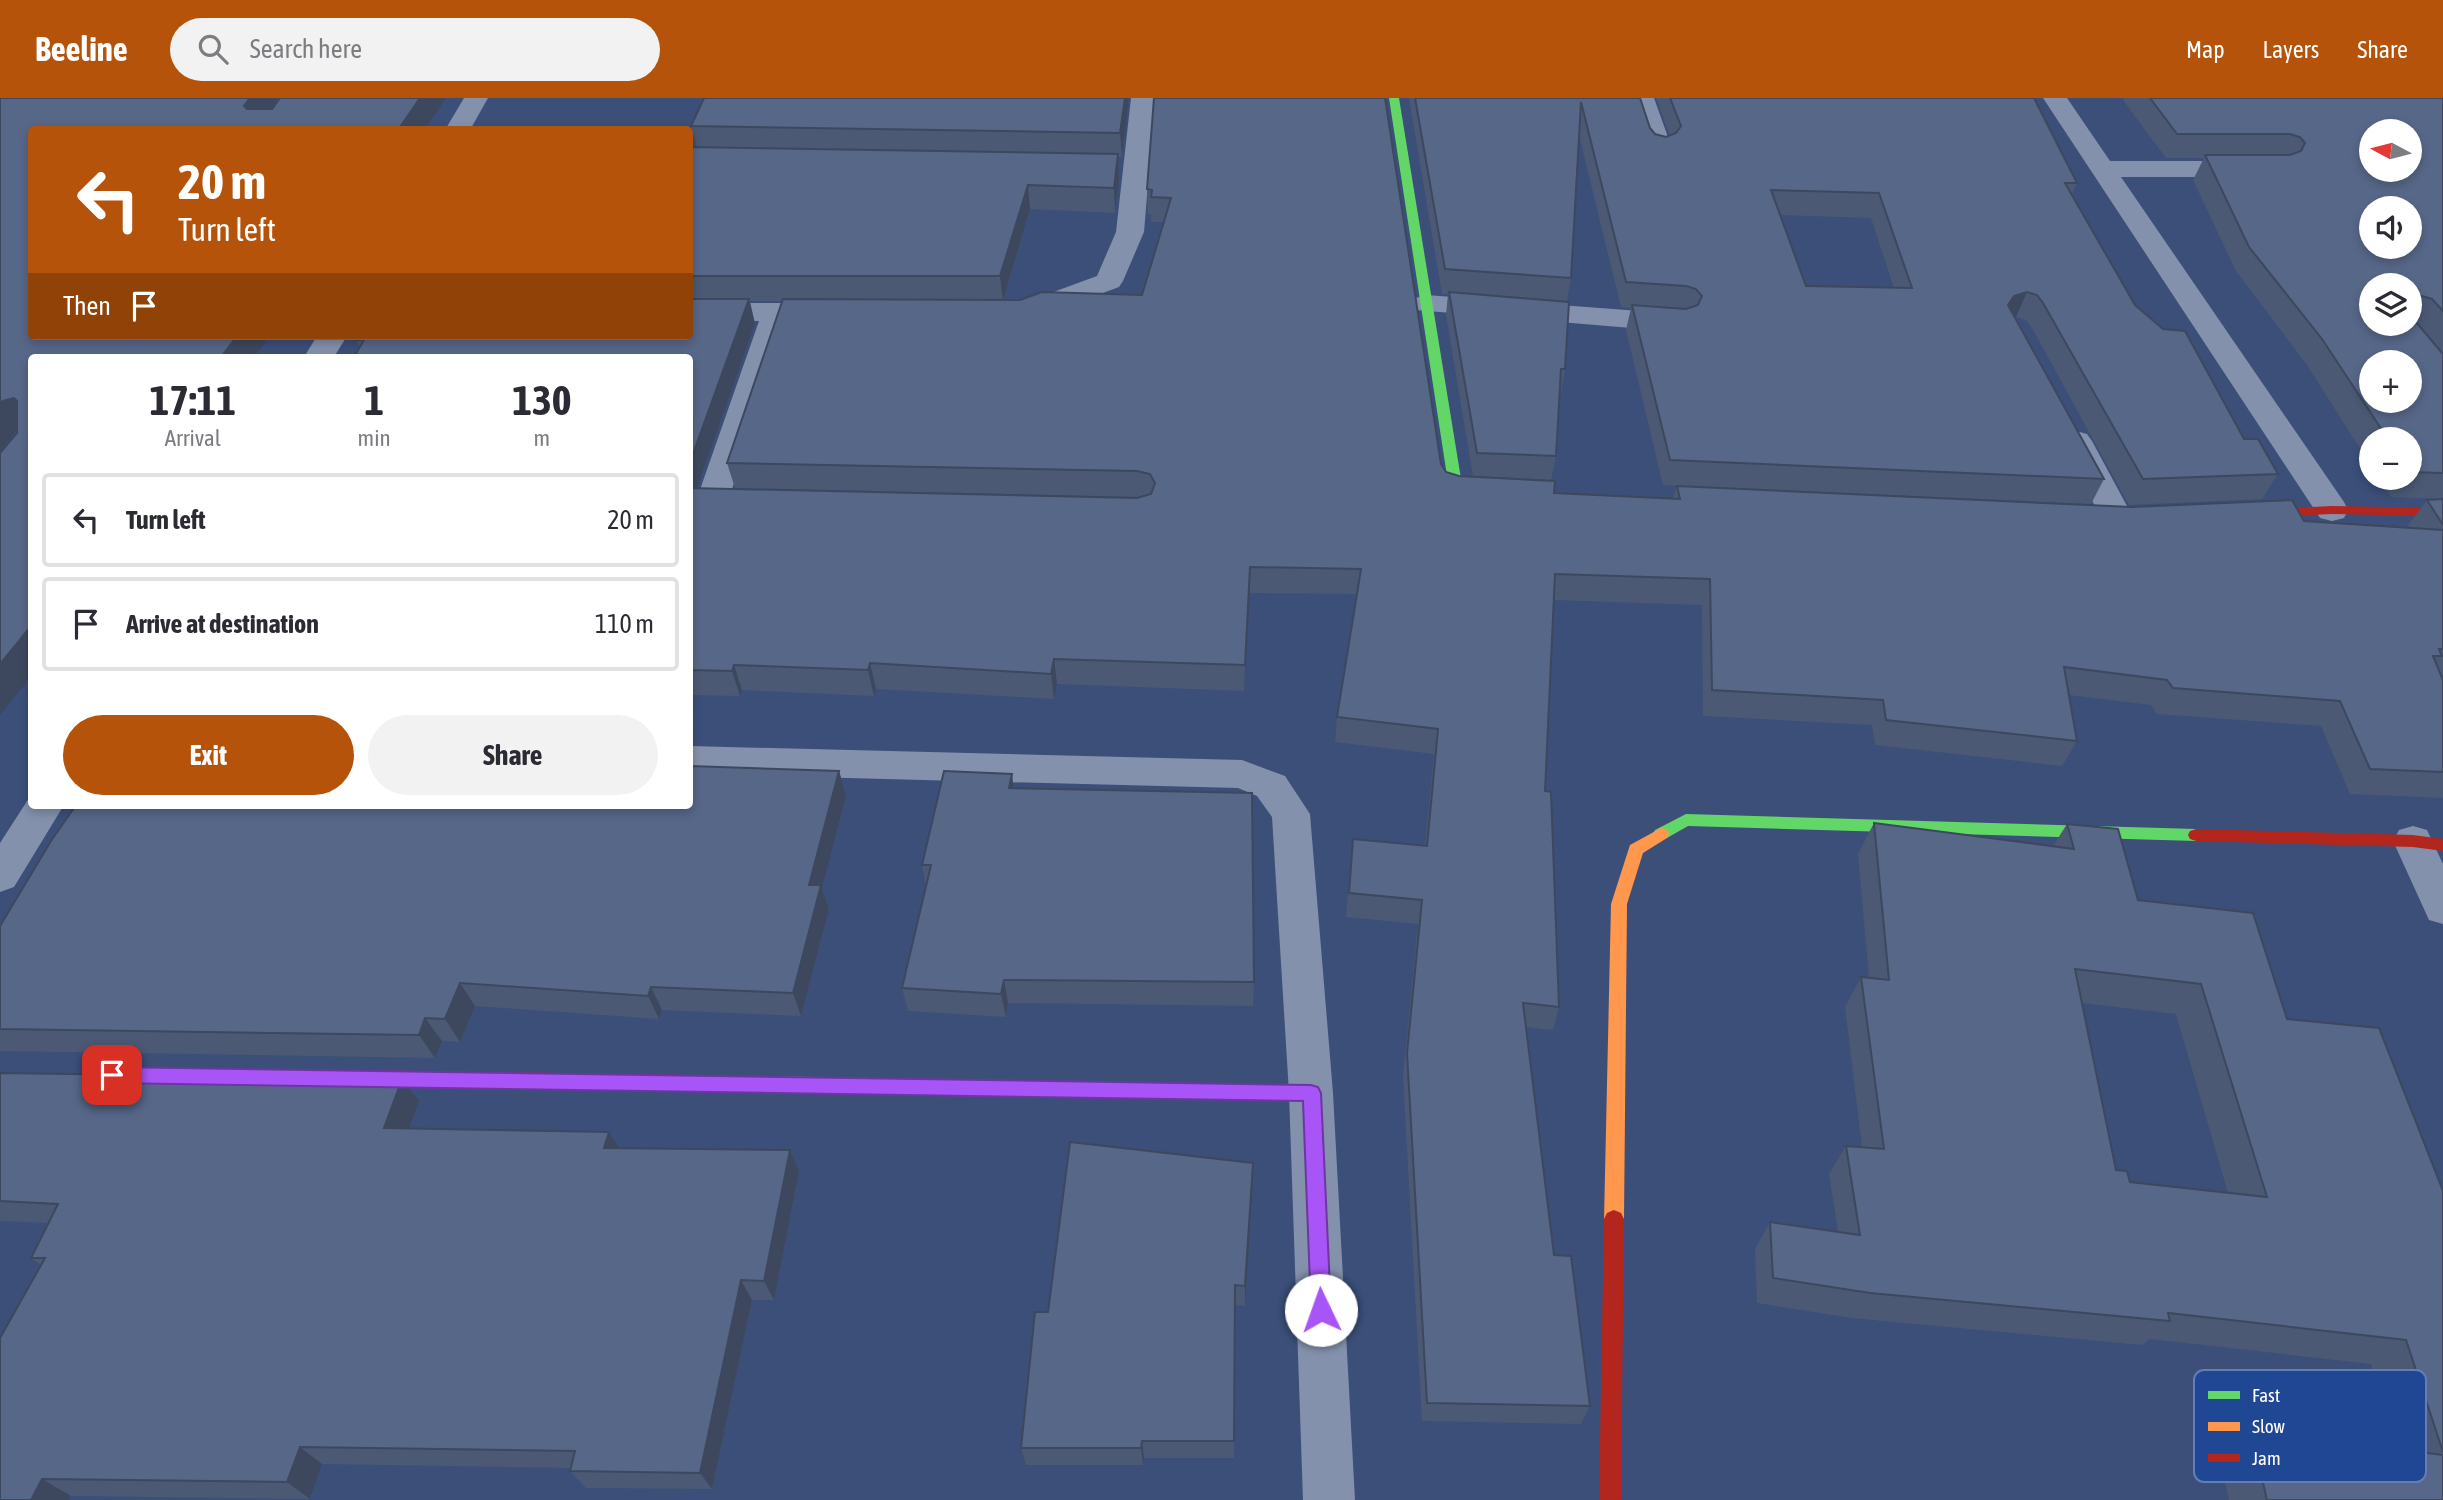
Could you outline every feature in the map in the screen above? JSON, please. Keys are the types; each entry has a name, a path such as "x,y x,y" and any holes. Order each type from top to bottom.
{"street":[{"path":"459,126 476,98"},
{"path":"995,313 1023,313 1109,281 1130,232 1124,168 1143,98"},
{"path":"1394,98 1456,489 1511,492"},
{"path":"1642,98 1660,150"},
{"path":"2055,98 2332,510"},
{"path":"2102,169 2277,169"},
{"path":"1426,304 1679,323"},
{"path":"693,312 858,312"},
{"path":"714,501 776,312"},
{"path":"2060,412 2118,518"},
{"path":"2225,514 2332,510 2443,512"},
{"path":"693,760 1242,774 1272,786 1291,814 1311,1093 1329,1500"},
{"path":"0,876 42,809"},
{"path":"1610,1500 1619,904 1636,849 1686,820 2428,843 2443,908"},
{"path":"335,1078 1311,1093"}],"building":[{"path":"0,98 250,98 244,106 247,109 272,109 280,98 420,98 401,126 28,126 28,340 234,340 223,354 28,354 28,630 0,664 0,453 17,433 17,401 14,398 0,404"},
{"path":"704,98 1125,98 1120,133 691,126"},
{"path":"1154,98 1385,98 1441,464 1446,472 1459,476 1555,481 1554,493 1680,499 1677,486 2132,507 2292,500 2304,521 2443,530 2443,649 2439,649 2442,656 2433,656 2443,680 2443,772 2370,769 2340,701 2173,688 2167,680 2064,667 2077,741 1886,720 1883,700 1712,690 1710,579 1555,574 1545,791 1551,792 1559,1007 1523,1003 1554,1255 1571,1256 1590,1406 1427,1403 1407,1053 1422,900 1349,893 1353,839 1427,846 1438,729 1337,717 1361,569 1250,567 1245,665 1054,659 1051,674 870,663 868,670 734,665 732,671 693,670 693,488 1137,498 1151,494 1155,483 1150,474 1137,471 727,463 783,299 1020,300 1042,292 1142,295 1171,198 1151,197 1152,190 1147,189"},
{"path":"1415,98 1640,98 1650,128 1655,134 1666,137 1676,133 1681,126 1670,98 2034,98 2077,183 2065,183 2135,305 2163,329 2185,331 2244,439 2258,439 2278,474 2143,479 2043,303 2037,295 2027,292 2014,296 2008,305 2104,479 1670,460 1632,305 1686,309 1698,305 1702,296 1696,289 1686,286 1626,282 1581,102 1571,278 1445,269","holes":["1771,190 1879,193 1912,288 1806,286"]},
{"path":"2150,98 2443,98 2443,311 2432,299 2422,296 2422,273 2359,273 2359,336 2422,336 2422,329 2443,354 2443,473 2422,472 2422,427 2380,427 2371,413 2422,413 2422,350 2359,350 2359,395 2322,339 2249,247 2205,155 2290,155 2301,151 2305,143 2300,137 2290,134 2177,134"},
{"path":"693,147 1118,154 1114,188 1028,185 1000,276 693,276"},
{"path":"1449,292 1569,302 1565,369 1561,369 1556,456 1477,453"},
{"path":"693,299 749,299 693,454 693,354 356,354 364,340 693,340"},
{"path":"2443,499 2443,525 2427,500"},
{"path":"693,766 839,771 809,885 821,885 793,993 651,987 648,996 460,983 445,1019 425,1018 419,1035 0,1029 0,926 73,809 693,809"},
{"path":"944,771 1012,774 1009,788 1252,793 1254,982 1004,980 1001,994 902,988 931,865 922,865"},
{"path":"1874,823 2074,849 2067,824 2118,829 2138,900 2253,913 2287,1019 2379,1028 2443,1191 2443,1452 2426,1401 2426,1370 2416,1370 2406,1340 2168,1313 2170,1321 1870,1293 1773,1278 1770,1222 1860,1235 1846,1146 1884,1149 1861,977 1889,980","holes":["2075,969 2201,984 2267,1197 2130,1182 2127,1171 2116,1170"]},
{"path":"0,1073 402,1079 384,1128 609,1132 604,1148 790,1150 764,1281 741,1280 700,1473 570,1471 575,1451 300,1447 287,1482 42,1479 31,1500 0,1500 0,1338 45,1258 31,1258 58,1204 0,1201"},
{"path":"1070,1142 1253,1163 1245,1286 1235,1285 1234,1441 1142,1441 1141,1448 1021,1448 1035,1312 1048,1312"},
{"path":"2426,1453 2443,1455 2443,1500 2267,1500 2263,1482 2426,1482"}],"traffic: fast":[{"path":"1394,98 1456,489 1493,491"},
{"path":"1661,834 1686,820 2196,835"},
{"path":"756,1084 1088,1090"}],"traffic: slow":[{"path":"1614,1219 1619,904 1636,849 1661,834"}],"traffic: jam":[{"path":"2246,514 2332,510 2443,512"},
{"path":"2196,835 2413,841 2443,845"},
{"path":"352,1078 756,1084"},
{"path":"1088,1090 1311,1093"},
{"path":"1610,1500 1614,1219"}],"route":[{"path":"112,1075 1311,1093 1321,1310"}]}
